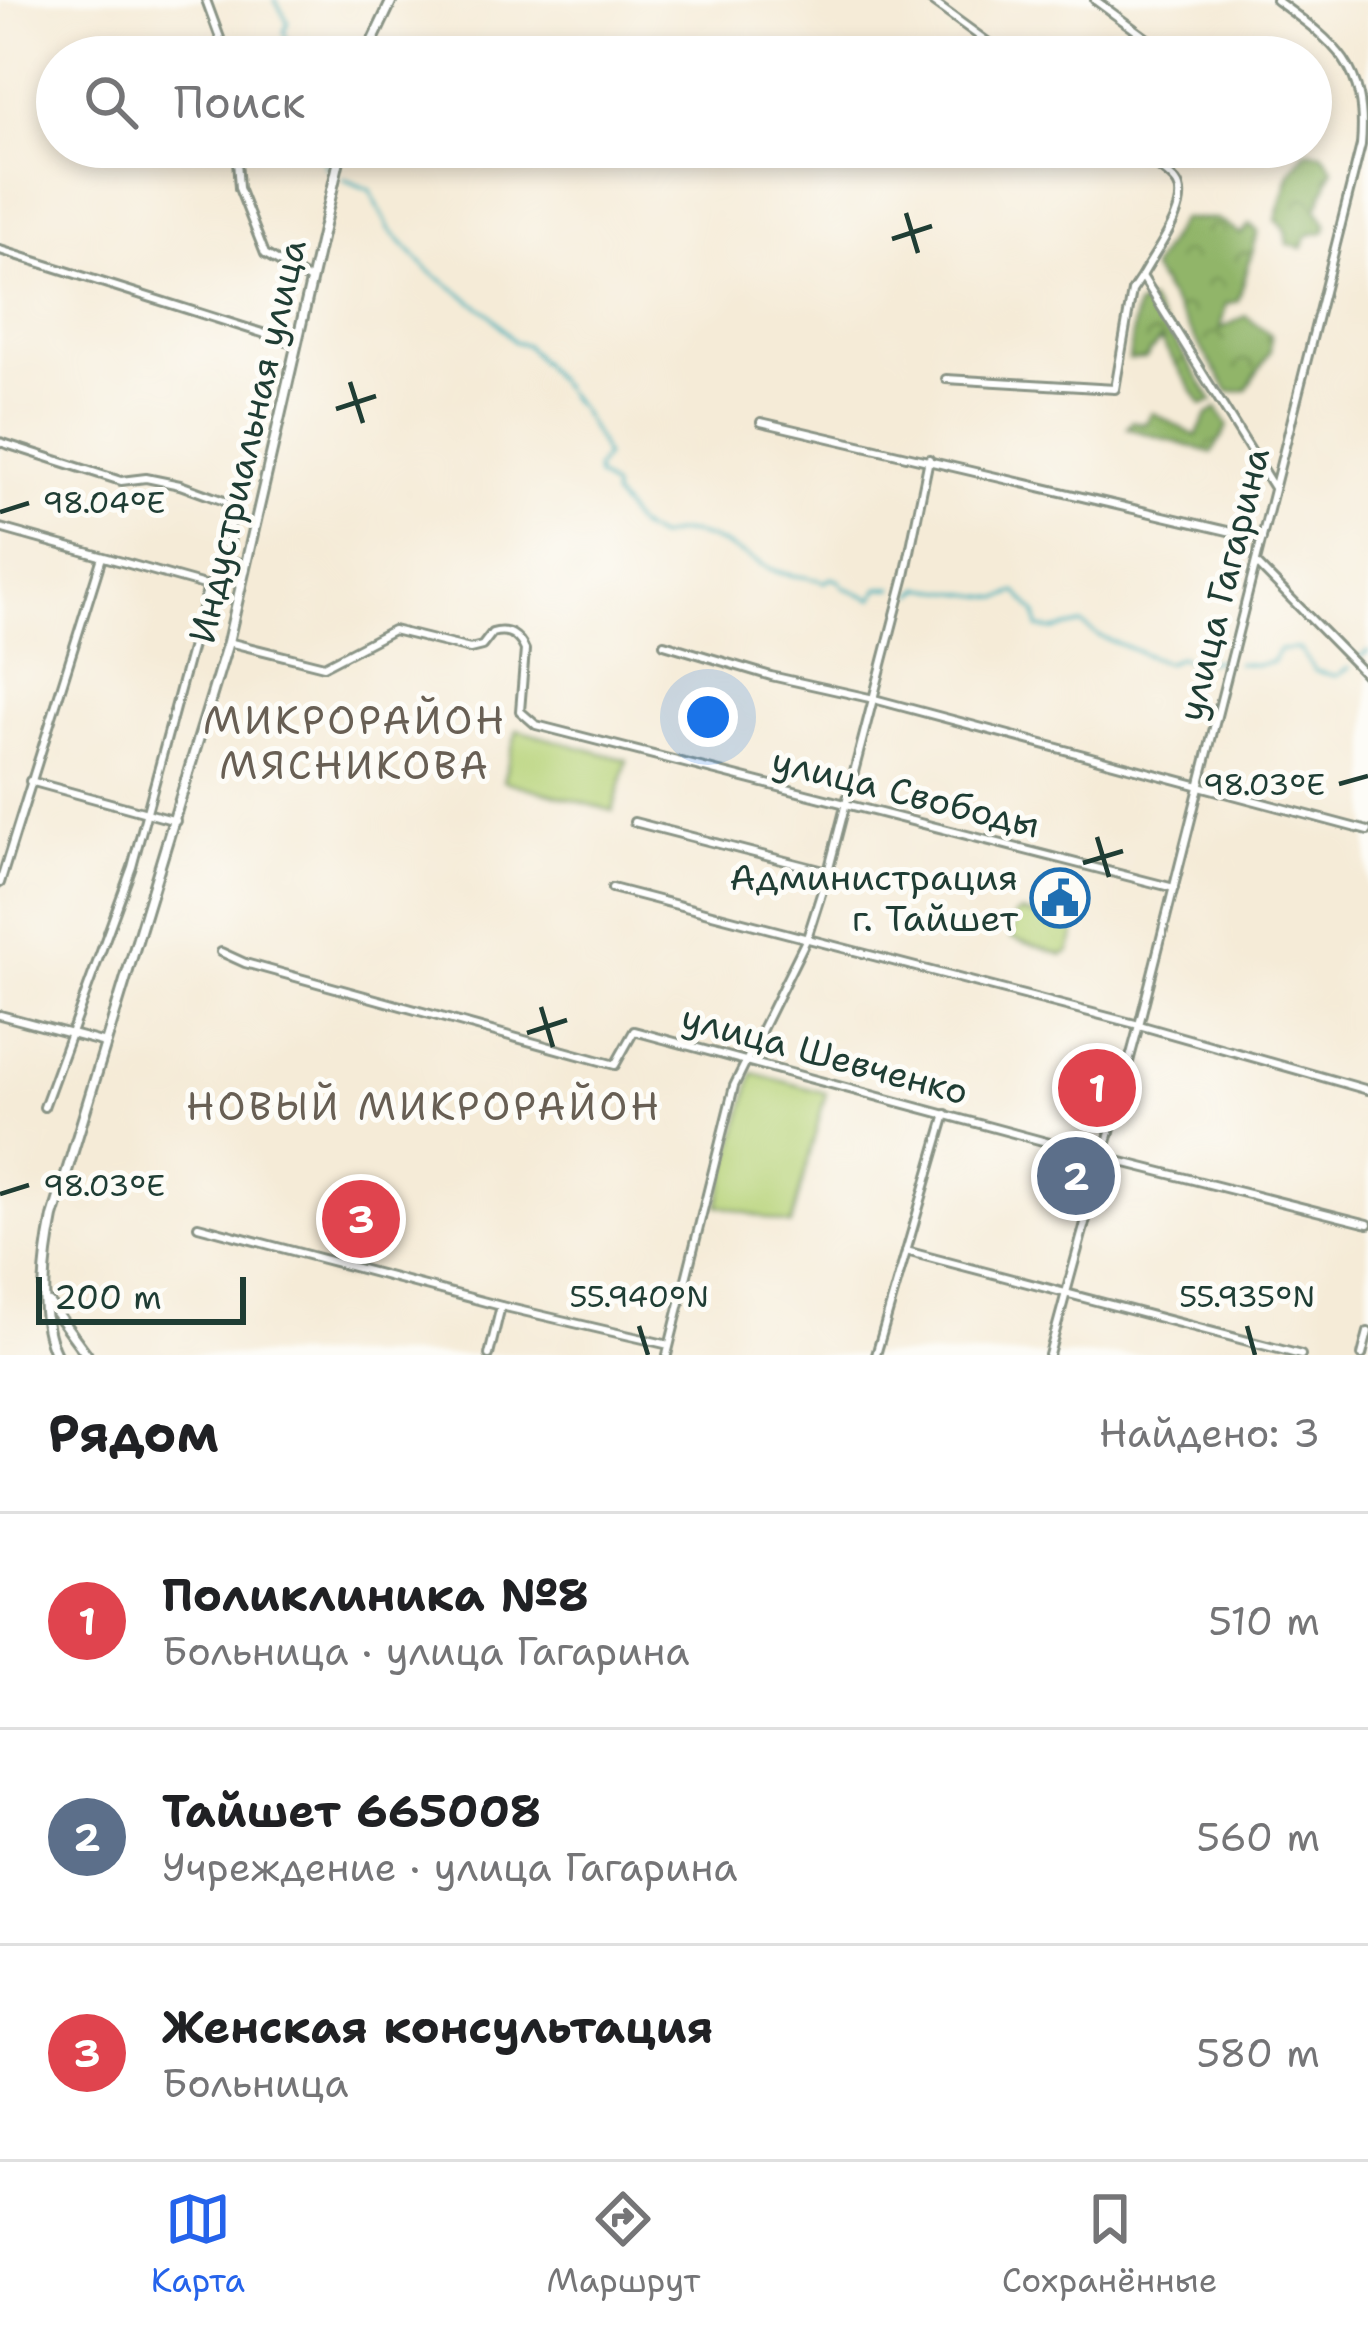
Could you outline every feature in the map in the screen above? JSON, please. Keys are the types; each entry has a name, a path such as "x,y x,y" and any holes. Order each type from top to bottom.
{"street":[{"path":"206,0 219,36"},
{"path":"375,36 392,0"},
{"path":"930,0 979,36"},
{"path":"1095,0 1144,36"},
{"name":"улица Гагарина","path":"1276,0 1326,36"},
{"name":"улица Гагарина","path":"1049,1355 1139,1025 1361,146 1361,96 1350,65 1332,42"},
{"path":"237,168 238,188 265,254 312,281"},
{"name":"Индустриальная улица","path":"53,1355 46,1299 53,1217 229,642 337,168"},
{"path":"946,379 1114,389 1132,291 1180,209 1183,195 1157,168"},
{"path":"0,250 297,344"},
{"path":"1142,276 1274,488"},
{"path":"761,422 1262,539"},
{"path":"0,442 121,481 163,481 224,501 231,510 230,560 208,586 0,528"},
{"path":"667,1355 743,1061 807,938 828,872 929,459"},
{"path":"0,884 102,556"},
{"path":"230,560 248,566"},
{"path":"1256,562 1368,677"},
{"name":"Индустриальная улица","path":"44,1107 132,867 208,586"},
{"name":"улица Свободы","path":"229,642 324,666 393,629 470,649 482,646 492,633 504,631 514,634 525,650 520,711 536,725 1174,888"},
{"path":"664,644 1368,831"},
{"path":"30,781 176,820"},
{"path":"634,822 828,872"},
{"path":"612,888 1139,1025 1368,1090"},
{"name":"улица Шевченко","path":"221,952 245,963 615,1065 634,1031 1368,1224"},
{"path":"0,1015 105,1042"},
{"path":"876,1355 946,1114"},
{"path":"198,1226 669,1345"},
{"path":"906,1251 1301,1355"},
{"path":"46,1299 87,1355"},
{"path":"489,1355 501,1306"},
{"path":"1362,1355 1368,1332"}],"green space":[{"path":"1294,168 1333,169 1317,209 1327,225 1324,232 1308,235 1302,248 1287,244 1285,228 1276,220"},
{"path":"1181,219 1216,219 1241,234 1250,224 1258,232 1238,301 1226,304 1220,329 1246,316 1271,335 1270,352 1246,390 1229,392 1151,269"},
{"path":"1149,301 1213,401 1202,405 1160,340 1145,359 1129,360 1136,307"},
{"path":"1217,408 1228,426 1212,453 1127,428 1132,421 1145,424 1152,412 1196,436 1207,415"},
{"path":"517,730 627,760 613,811 503,781"},
{"path":"1021,912 1072,926 1075,933 1069,952 1062,955 1011,938 1015,915"},
{"path":"753,1073 826,1093 791,1225 718,1205"}],"waterway":[{"path":"275,0 288,22 286,36"},
{"path":"344,179 370,190 390,230 429,271 490,314 514,342 526,345 560,384 590,425 605,456 597,476 613,489 613,497 639,528 659,538 674,533 704,536 778,572 825,582 831,578 873,599 879,588 893,588"},
{"path":"914,595 922,588 1000,598 1017,592 1036,613 1038,628 1082,624 1099,636 1166,663 1180,657 1192,664 1221,660"},
{"path":"1238,663 1272,662 1279,650 1299,649 1315,671 1336,676 1349,668"},
{"path":"1358,658 1368,651"}],"place":[{"name":"Администрация г. Тайшет","path":"1060,898"},
{"name":"Поликлиника №8","path":"1097,1088"},
{"name":"Тайшет 665008","path":"1076,1176"},
{"name":"Женская консультация","path":"361,1219"}],"district":[{"name":"МИКРОРАЙОН МЯСНИКОВА","path":"355,742"},
{"name":"НОВЫЙ МИКРОРАЙОН","path":"424,1106"}]}
